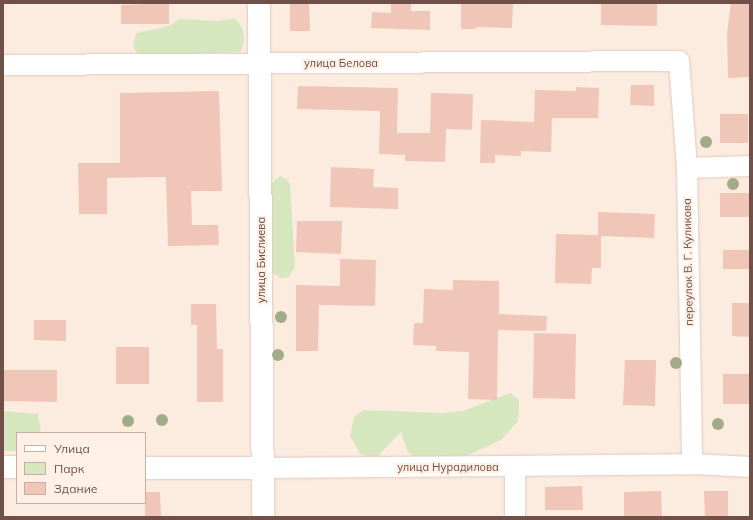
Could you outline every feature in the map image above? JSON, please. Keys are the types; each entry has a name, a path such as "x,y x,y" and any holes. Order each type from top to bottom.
{"street":[{"name":"улица Бислиева","path":"259,3 262,517"},
{"name":"улица Белова","path":"3,65 679,62"},
{"name":"переулок В. Г. Куликова","path":"679,62 687,168 692,464"},
{"path":"687,168 750,166"},
{"name":"улица Нурадилова","path":"146,468 515,467 692,464 750,468"},
{"path":"3,467 16,467"},
{"path":"515,467 515,517"}],"green space":[{"path":"235,18 243,29 244,42 240,52 143,56 136,52 133,46 136,33 169,26 180,19 218,21"},
{"path":"280,176 286,179 290,184 295,267 289,277 280,278 269,270 269,186"},
{"path":"510,393 519,400 518,421 501,440 459,459 414,457 408,452 401,432 377,457 361,455 350,436 354,417 364,410 442,413 463,411"},
{"path":"3,411 38,414 41,432 16,432 16,451 3,451"}],"building":[{"path":"169,3 169,24 121,24 121,5"},
{"path":"290,3 309,3 310,31 290,31"},
{"path":"391,3 411,3 411,11 430,11 430,30 371,28 372,12 391,13"},
{"path":"461,3 513,3 512,28 476,27 476,29 461,29"},
{"path":"601,3 657,3 657,26 601,25"},
{"path":"731,3 750,3 750,77 728,78 727,33"},
{"path":"631,85 654,85 654,106 630,105"},
{"path":"298,86 398,88 397,133 430,133 431,93 473,94 472,130 446,129 445,162 405,161 405,155 379,154 380,111 297,109"},
{"path":"576,87 599,88 598,118 552,118 551,152 521,151 521,156 495,155 495,163 480,163 481,120 534,122 535,90 576,91"},
{"path":"219,91 222,191 191,191 192,225 218,225 219,245 168,246 166,177 107,178 107,214 79,214 78,163 120,163 120,93"},
{"path":"720,114 748,114 748,143 720,143"},
{"path":"331,167 374,169 373,187 398,188 398,209 330,207"},
{"path":"720,193 750,193 750,217 720,217"},
{"path":"598,212 655,214 654,238 601,236 601,268 592,268 591,284 555,283 556,234 598,235"},
{"path":"297,221 342,221 341,254 296,252"},
{"path":"723,250 750,250 750,269 723,269"},
{"path":"340,259 376,260 375,306 319,305 318,351 296,351 296,285 340,286"},
{"path":"453,280 499,281 499,314 547,316 546,331 498,330 497,400 468,399 469,352 436,351 436,346 413,345 414,323 423,323 424,289 453,290"},
{"path":"732,303 750,303 750,337 732,336"},
{"path":"191,304 216,304 217,349 223,349 223,402 197,402 197,325 191,325"},
{"path":"34,320 66,320 66,341 34,340"},
{"path":"534,333 576,334 575,399 533,398"},
{"path":"116,347 149,347 149,384 116,384"},
{"path":"625,360 656,360 655,406 623,405"},
{"path":"3,370 57,370 57,402 3,401"},
{"path":"723,374 749,374 749,404 723,404"},
{"path":"582,486 583,510 545,510 545,487"},
{"path":"661,491 662,517 624,517 624,492"},
{"path":"704,491 728,491 728,517 705,517"},
{"path":"146,492 160,492 161,517 145,517"}]}
